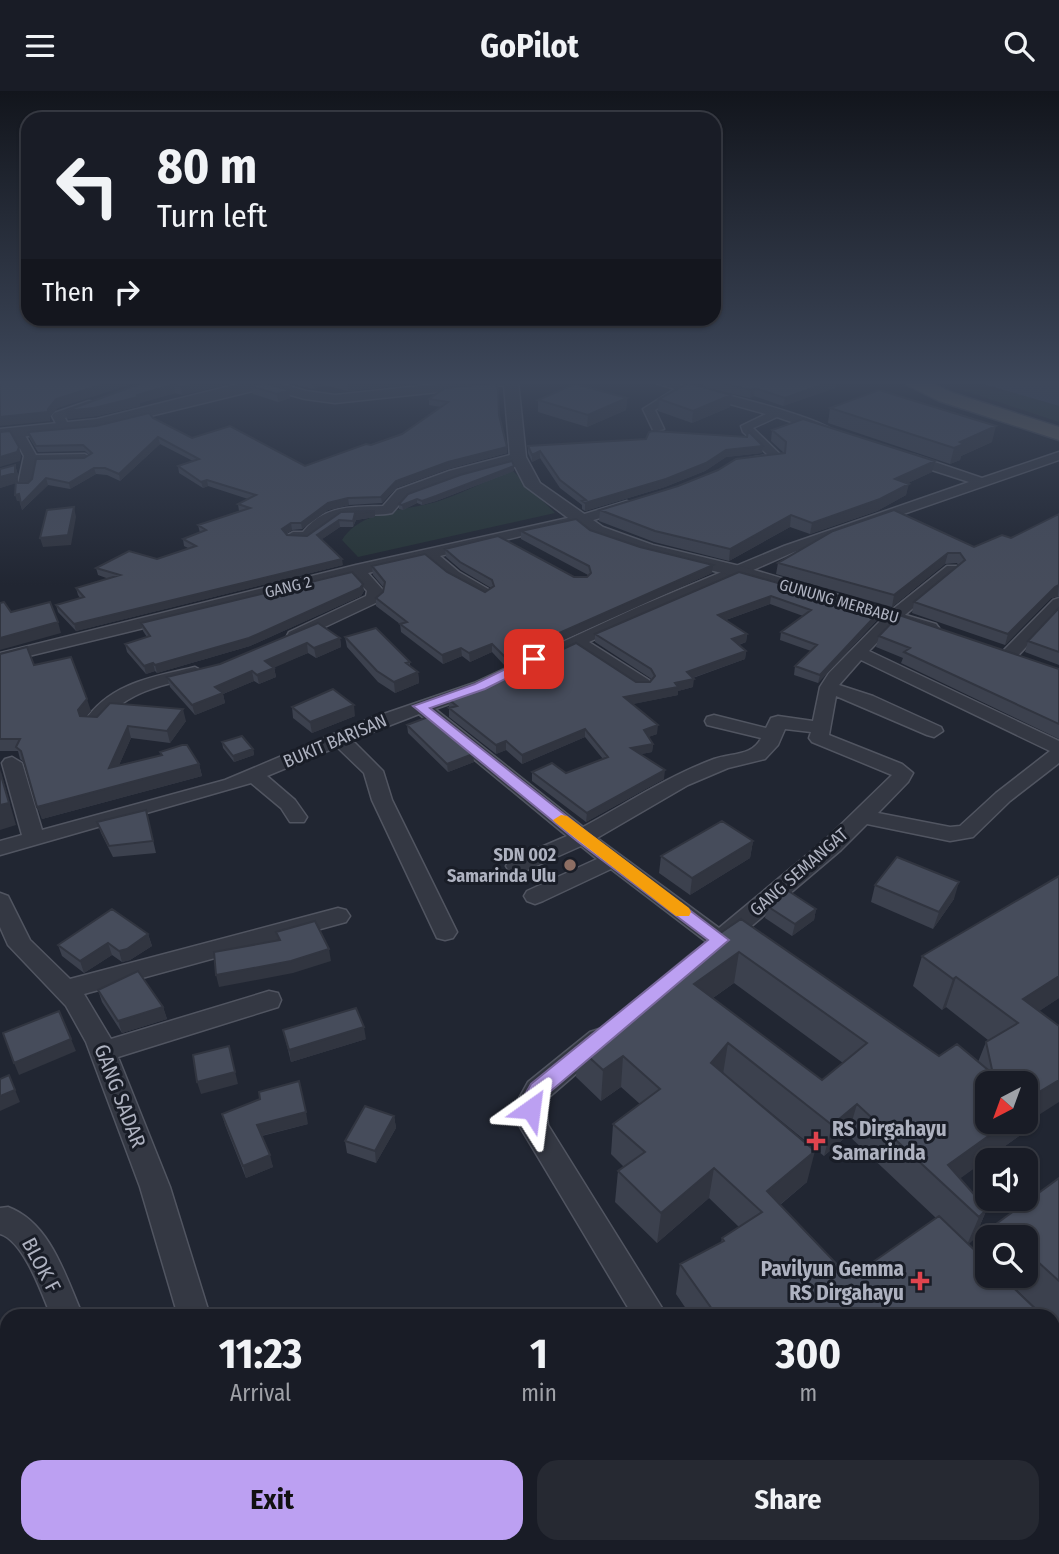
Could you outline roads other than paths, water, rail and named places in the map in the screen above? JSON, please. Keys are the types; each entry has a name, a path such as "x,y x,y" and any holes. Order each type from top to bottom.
{"street":[{"path":"25,484 28,449"},
{"path":"744,462 778,458 769,449"},
{"name":"GUNUNG MERBABU","path":"523,450 533,486 578,519 622,541 894,616 945,634"},
{"path":"293,536 307,537 317,524 337,512 387,510 402,492 523,450"},
{"path":"892,452 984,483"},
{"name":"BUKIT BARISAN","path":"0,848 155,807 254,776 420,706 480,687 576,641 789,549 1059,456"},
{"path":"9,470 29,462 85,458"},
{"name":"GANG 2","path":"0,658 645,501"},
{"path":"500,536 522,550"},
{"path":"428,553 454,575 484,593"},
{"path":"862,816 903,773 819,738 830,687 835,677 894,616 952,569"},
{"path":"281,642 341,616 374,598 375,590 356,570"},
{"path":"1008,656 1059,603"},
{"path":"576,641 643,684"},
{"path":"982,647 1033,665"},
{"path":"859,653 1059,750"},
{"path":"93,722 106,706 138,687 215,667"},
{"path":"830,687 867,700 934,731"},
{"path":"420,706 612,860 720,940"},
{"path":"714,721 773,735"},
{"path":"517,866 583,837 681,781 722,763 758,755 768,745 781,721 821,728"},
{"path":"339,738 377,777 382,800 444,932"},
{"name":"GANG SEMANGAT","path":"699,957 833,845 862,816 950,834 966,832 1059,750"},
{"path":"12,763 34,839"},
{"path":"254,776 288,804 297,817"},
{"path":"534,896 612,860"},
{"name":"GANG SADAR","path":"0,901 20,945 84,1012 103,1052 155,1187 192,1309"},
{"path":"64,990 338,916"},
{"path":"103,1052 269,1000"},
{"path":"624,1019 538,1090 531,1103 532,1117 538,1135 647,1309"},
{"name":"BLOK F","path":"4,1220 21,1228 36,1248 64,1309"}],"place":[{"name":"SDN 002 Samarinda Ulu","path":"570,865"},
{"name":"RS Dirgahayu Samarinda","path":"816,1141"},
{"name":"Pavilyun Gemma RS Dirgahayu","path":"920,1281"}]}
